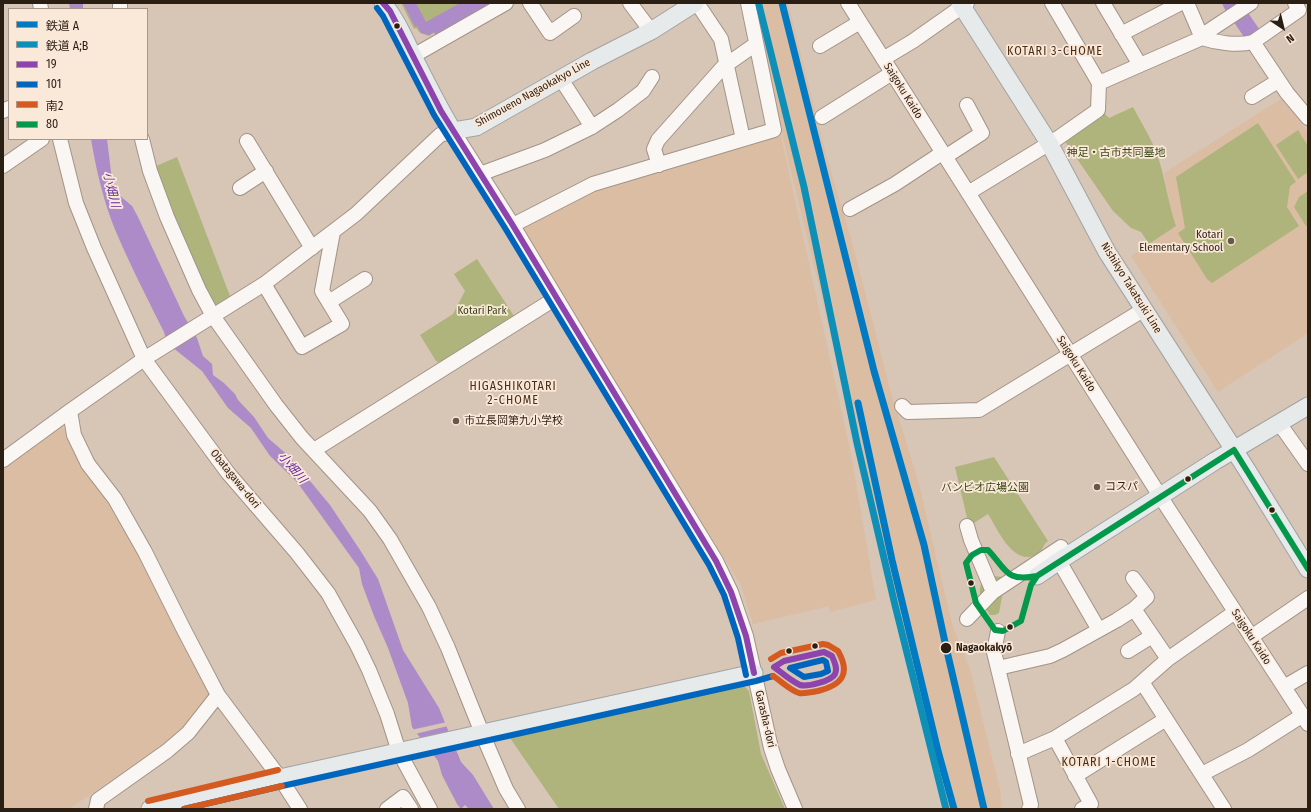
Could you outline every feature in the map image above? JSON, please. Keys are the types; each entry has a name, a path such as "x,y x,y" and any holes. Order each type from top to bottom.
{"main road":[{"path":"383,3 390,11 441,111 453,131"},
{"name":"Shimoueno Nagaokakyo Line","path":"453,131 476,127 592,61 651,31 696,3"},
{"name":"Nishikyo Takatsuki Line","path":"963,4 1049,143 1107,252 1234,450 1308,569"},
{"path":"1037,576 1060,554 1160,496 1308,406"},
{"path":"150,809 190,805 280,778 754,673"}],"street":[{"path":"413,56 506,3"},
{"path":"530,3 550,33 574,16"},
{"path":"630,3 651,31"},
{"path":"696,3 721,40 743,139"},
{"path":"513,225 593,184 774,130 748,3"},
{"name":"Saigoku Kaido","path":"848,3 1160,496 1305,720"},
{"path":"968,193 1049,143 1098,110 1099,83 1052,3"},
{"path":"1104,3 1140,65"},
{"path":"1121,34 1181,3"},
{"path":"1187,3 1202,38 1210,41 1244,44 1253,42 1299,10 1295,3"},
{"path":"883,59 913,41 963,4"},
{"path":"1099,83 1202,38 1207,32 1242,9"},
{"path":"820,46 860,22"},
{"path":"1253,42 1278,81 1308,118"},
{"path":"659,165 654,149 658,140 727,65 756,44"},
{"path":"822,117 892,73"},
{"path":"480,174 544,150 592,127 643,91 652,78"},
{"path":"561,79 592,127"},
{"path":"1252,98 1278,81"},
{"path":"850,209 982,133 966,105"},
{"path":"3,460 149,356 264,284 356,214 440,135 453,131"},
{"name":"Garasha-dori","path":"453,131 513,225 716,560 731,592 746,636 771,748 795,809"},
{"path":"3,166 41,140"},
{"name":"Obatagawa-dori","path":"60,140 76,203 94,248 149,356 228,473 297,553 328,593 358,645 402,751 430,809"},
{"path":"142,140 150,171 167,217 211,318 302,438 370,511 390,539 429,607 448,648 480,734 506,790 518,809"},
{"path":"247,141 312,248"},
{"path":"240,188 266,171"},
{"path":"264,284 302,347 342,324 322,291 333,232"},
{"path":"329,302 365,279"},
{"path":"314,450 556,298"},
{"path":"902,406 908,412 979,410 1144,310"},
{"path":"70,411 74,435 88,464 115,499 145,552 218,695 280,778 300,809"},
{"path":"1279,423 1308,464"},
{"path":"967,526 971,540 993,592"},
{"path":"967,619 993,592 1060,554 1099,630"},
{"path":"998,668 1050,656 1117,620 1134,609 1147,597 1134,578"},
{"path":"1251,637 1308,598"},
{"path":"1134,609 1168,659"},
{"path":"1018,754 1055,738 1134,688 1168,659 1235,612"},
{"path":"998,631 994,652 1018,754 1033,808"},
{"path":"1128,652 1152,636"},
{"path":"1284,687 1308,673"},
{"path":"1142,682 1224,809"},
{"path":"96,809 98,800 167,751 188,733 218,695"},
{"path":"1075,776 1166,719"},
{"path":"1202,774 1305,720"},
{"path":"1055,738 1091,804 1082,809"},
{"path":"387,809 403,797 411,809"}],"shaded area":[{"path":"750,3 788,3 825,151 852,242 890,389 919,484 952,624 970,669 1000,789 1002,809 947,809 850,427 837,360"},
{"name":"Kotari Elementary School","path":"1281,99 1308,132 1308,333 1218,392 1131,256 1176,226 1164,173"},
{"path":"780,132 851,454 876,600 830,612 829,606 753,624 741,585 520,227 593,188"},
{"path":"59,426 65,429 80,465 91,473 114,503 210,691 210,697 178,734 160,748 69,809 3,809 3,467"}],"green space":[{"path":"401,3 491,3 436,36 434,33 429,36 420,33 416,28 414,29"},
{"name":"神足・古市共同墓地","path":"1133,107 1157,154 1176,226 1149,244 1141,232 1131,228 1113,211 1064,140 1102,111 1109,118"},
{"path":"1258,123 1296,182 1290,186 1287,207 1299,226 1212,283 1207,279 1178,233 1185,228 1176,177"},
{"path":"1298,130 1308,146 1308,172 1298,179 1276,145"},
{"path":"177,157 230,296 212,308 173,219 154,167"},
{"path":"1308,191 1308,225 1306,226 1294,207 1299,197"},
{"name":"Kotari Park","path":"477,259 516,319 444,365 436,361 420,335 453,314 465,291 454,274"},
{"name":"バンビオ広場公園","path":"994,457 1048,541 1036,555 1028,557 1013,551 1007,545 988,514 969,526 955,467"},
{"path":"994,576 1002,577 1005,580 999,613 990,615 980,595 980,586 982,582"},
{"path":"742,684 749,691 761,754 785,809 559,809 510,738"}],"water":[{"path":"69,3 83,3 83,8 70,8"},
{"path":"403,3 416,3 426,22 460,3 490,3 436,36 434,32 429,35 421,33 417,26 415,27"},
{"name":"小畑川","path":"91,140 107,140 111,172 118,194 132,206 138,217 184,316 197,338 203,356 212,364 213,375 235,394 238,400 254,417 268,438 290,457 330,505 360,550 378,579 403,650 439,708 461,762 473,775 494,809 469,809 465,805 461,809 442,775 438,761 412,727 408,703 362,584 359,568 297,482 270,456 251,428 228,408 202,371 167,343 164,332 114,227 106,206"}],"pier":[{"path":"447,722 448,726 415,734 411,730"}],"waterway":[{"path":"1231,3 1253,35"}],"rail line":[{"name":"A","path":"782,3 874,371 924,545 984,809"},
{"name":"A;B","path":"759,5 804,187 857,443 895,605 946,809"},
{"name":"A","path":"858,403 892,560 938,751 954,809"}],"transit line":[{"name":"19","path":"383,3 390,11 441,111 512,224 716,561 731,592 746,636 754,673"},
{"name":"101","path":"377,8 383,16 434,115 505,228 709,565 724,595 738,638 746,675"},
{"name":"80","path":"1234,450 1308,569"},
{"name":"80","path":"1037,576 1234,450"},
{"name":"80","path":"981,550 988,550 1003,569 1012,576 1037,576 1031,585 1021,621 1003,631 995,630 976,603 966,563 972,555 981,550"},
{"name":"南2","path":"771,659 781,653 823,644 828,645 838,651 844,666 844,672 838,682 826,689 808,693 796,692 773,676"},
{"name":"19","path":"824,652 832,656 836,672 833,677 819,683 800,685 774,667 784,661 824,652"},
{"name":"101","path":"823,660 826,662 828,671 821,674 804,677 790,668 823,660"},
{"name":"101","path":"184,809 773,676"},
{"name":"南2","path":"148,801 278,770"},
{"name":"南2","path":"184,809 282,786"}],"place":[{"name":"Kotari Elementary School","path":"1231,241"},
{"name":"市立長岡第九小学校","path":"456,421"},
{"name":"コスパ","path":"1097,487"},
{"name":"Nagaokakyō","path":"946,648"}],"district":[{"name":"KOTARI 3-CHOME","path":"1055,52"},
{"name":"HIGASHIKOTARI 2-CHOME","path":"513,394"},
{"name":"KOTARI 1-CHOME","path":"1109,763"}]}
